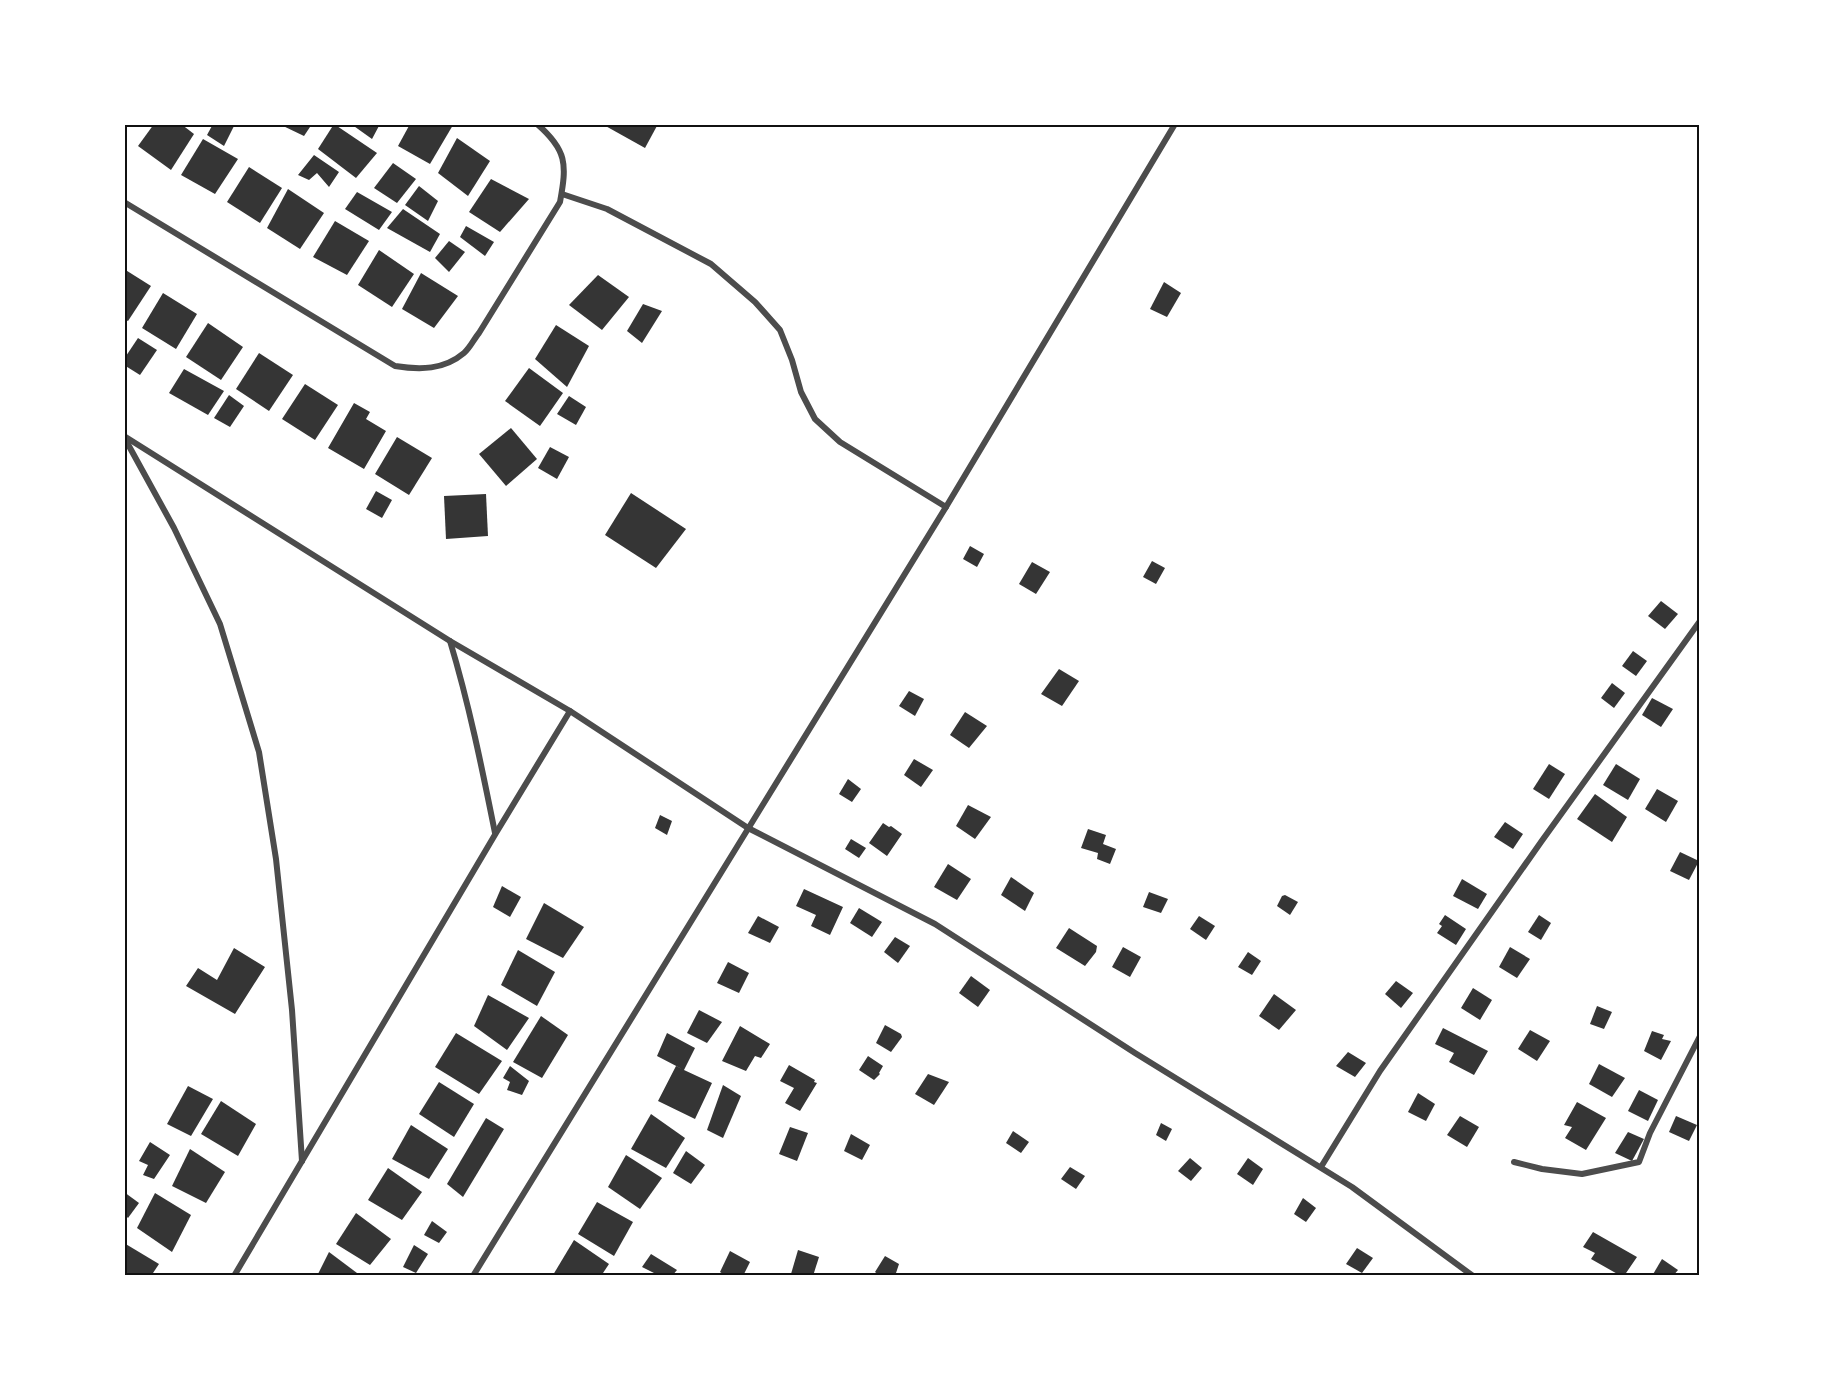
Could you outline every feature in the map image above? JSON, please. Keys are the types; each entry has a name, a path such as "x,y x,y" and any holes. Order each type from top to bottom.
{"street":[{"path":"124,202 395,366 414,369 441,367 465,352 479,333 560,202 563,159 558,145 537,124"},
{"path":"473,1275 946,507 1175,124"},
{"path":"562,194 607,209 711,264 755,302 780,330 801,392 815,419 840,442 946,507"},
{"path":"124,437 450,641 570,711 748,828 935,924 1135,1053 1352,1187 1473,1275"},
{"path":"124,437 174,528 220,624 259,752 276,859 292,1010 302,1161"},
{"path":"1321,1167 1380,1071 1534,851 1700,621"},
{"path":"450,641 463,684 496,833"},
{"path":"234,1275 570,711"},
{"path":"1514,1162 1542,1169 1582,1174 1639,1162 1650,1132 1700,1036"}],"building":[{"path":"154,124 181,124 194,134 171,170 138,146"},
{"path":"213,124 235,124 224,146 207,135"},
{"path":"279,124 312,124 304,136"},
{"path":"334,124 377,153 356,178 318,149"},
{"path":"351,124 380,124 372,139"},
{"path":"410,124 453,125 430,164 398,146"},
{"path":"602,124 658,124 645,148"},
{"path":"457,138 490,161 468,196 438,173"},
{"path":"203,139 238,159 215,194 181,175"},
{"path":"314,155 339,172 329,187 317,173 309,180 298,175"},
{"path":"393,163 416,179 397,203 374,188"},
{"path":"249,167 282,188 260,223 227,202"},
{"path":"491,179 529,199 500,232 469,212"},
{"path":"419,186 438,201 428,221 405,205"},
{"path":"288,189 324,213 300,249 267,228"},
{"path":"357,192 392,212 379,230 345,209"},
{"path":"403,209 440,234 430,252 387,228"},
{"path":"335,221 369,241 347,275 313,257"},
{"path":"466,226 494,242 485,256 460,237"},
{"path":"449,241 465,252 449,272 435,258"},
{"path":"379,250 414,274 392,307 358,285"},
{"path":"124,269 151,286 128,321 124,319"},
{"path":"421,273 458,296 434,328 402,309"},
{"path":"598,275 629,297 602,330 569,305"},
{"path":"1164,282 1181,293 1167,317 1150,309"},
{"path":"163,293 197,314 176,349 142,328"},
{"path":"643,304 662,311 642,343 627,331"},
{"path":"208,323 243,347 221,380 186,357"},
{"path":"556,325 589,346 567,387 535,359"},
{"path":"138,338 157,350 140,375 124,365 124,359"},
{"path":"259,353 293,375 269,411 236,389"},
{"path":"529,368 563,393 540,426 505,401"},
{"path":"184,369 224,391 208,415 169,393"},
{"path":"305,384 338,405 315,440 282,419"},
{"path":"229,395 244,406 230,427 214,418"},
{"path":"569,396 586,407 576,425 557,414"},
{"path":"354,403 370,412 366,419 386,431 364,469 328,448"},
{"path":"511,428 537,459 506,486 479,454"},
{"path":"397,437 432,458 409,495 375,474"},
{"path":"550,447 569,457 557,479 538,468"},
{"path":"376,491 392,500 382,518 366,509"},
{"path":"631,493 686,529 656,568 605,535"},
{"path":"486,494 488,536 446,539 444,496"},
{"path":"970,546 984,554 977,567 963,559"},
{"path":"1152,561 1165,568 1156,584 1143,577"},
{"path":"1032,562 1050,572 1036,594 1019,584"},
{"path":"1661,601 1678,614 1665,629 1648,616"},
{"path":"1633,651 1647,661 1636,676 1622,666"},
{"path":"1059,669 1079,681 1062,706 1041,694"},
{"path":"1612,683 1625,693 1614,708 1601,698"},
{"path":"909,691 924,699 915,716 899,706"},
{"path":"1652,698 1673,709 1661,727 1642,715"},
{"path":"965,712 987,726 969,748 950,735"},
{"path":"914,759 933,770 921,787 904,775"},
{"path":"1549,764 1565,774 1549,799 1533,789"},
{"path":"1616,764 1640,779 1628,800 1603,785"},
{"path":"848,779 861,789 852,802 839,794"},
{"path":"1657,789 1678,801 1666,822 1645,809"},
{"path":"1595,794 1627,817 1612,842 1577,819"},
{"path":"968,805 991,817 975,839 956,826"},
{"path":"660,815 672,821 667,835 655,828"},
{"path":"1505,822 1523,834 1513,849 1494,837"},
{"path":"883,823 902,834 887,856 869,843"},
{"path":"1088,829 1106,835 1103,844 1116,849 1110,864 1097,859 1098,853 1081,848"},
{"path":"851,839 866,848 859,858 845,849"},
{"path":"1680,852 1699,861 1689,880 1670,871"},
{"path":"948,864 971,879 957,900 934,887"},
{"path":"1011,877 1034,893 1025,911 1001,895"},
{"path":"1462,879 1487,894 1478,909 1453,896"},
{"path":"502,886 521,897 510,917 493,907"},
{"path":"804,889 843,907 830,935 811,926 816,915 796,906"},
{"path":"1149,892 1168,899 1161,913 1143,907"},
{"path":"1285,895 1298,902 1290,915 1277,906 1282,896"},
{"path":"544,903 584,927 563,958 526,939"},
{"path":"859,908 882,922 872,937 850,923"},
{"path":"1445,915 1466,929 1456,945 1437,933 1442,926 1439,924"},
{"path":"1539,915 1551,923 1541,940 1528,932"},
{"path":"758,916 779,927 770,943 748,933"},
{"path":"1199,916 1215,926 1206,940 1190,929"},
{"path":"1069,928 1097,946 1096,952 1085,966 1056,948"},
{"path":"895,937 910,946 898,963 884,952"},
{"path":"1123,947 1141,957 1130,977 1112,967"},
{"path":"1510,947 1530,959 1517,978 1499,967"},
{"path":"234,948 265,967 235,1014 186,986 198,968 217,980"},
{"path":"518,950 555,972 537,1006 501,985"},
{"path":"1248,952 1261,961 1252,975 1238,967"},
{"path":"728,962 749,973 739,993 717,983"},
{"path":"971,976 990,990 978,1007 959,993"},
{"path":"1396,981 1413,993 1401,1008 1385,994"},
{"path":"1473,988 1492,1000 1480,1020 1461,1008"},
{"path":"1274,994 1296,1010 1279,1030 1259,1016"},
{"path":"488,995 529,1018 507,1050 474,1026"},
{"path":"1597,1006 1612,1012 1604,1029 1590,1024"},
{"path":"699,1010 722,1022 707,1043 687,1033"},
{"path":"541,1016 568,1035 542,1078 513,1062"},
{"path":"885,1025 901,1034 902,1037 891,1052 876,1043"},
{"path":"740,1026 770,1044 761,1058 755,1056 746,1071 722,1061"},
{"path":"1443,1028 1488,1051 1474,1075 1449,1062 1454,1053 1435,1044"},
{"path":"1530,1030 1550,1041 1537,1061 1518,1049"},
{"path":"1652,1031 1664,1035 1662,1039 1671,1041 1661,1060 1644,1051"},
{"path":"456,1033 502,1061 479,1094 435,1067"},
{"path":"667,1033 695,1048 684,1070 712,1083 695,1119 658,1101 676,1066 682,1069 657,1056"},
{"path":"1348,1052 1366,1063 1355,1077 1336,1066"},
{"path":"868,1056 883,1066 880,1074 874,1080 859,1070"},
{"path":"1599,1064 1625,1078 1612,1097 1589,1084"},
{"path":"789,1065 817,1083 800,1111 785,1103 794,1088 780,1081"},
{"path":"510,1066 529,1081 522,1095 507,1090 510,1082 503,1078"},
{"path":"928,1074 949,1082 934,1105 915,1094"},
{"path":"439,1082 474,1104 454,1137 419,1114"},
{"path":"723,1085 741,1096 723,1138 707,1130"},
{"path":"188,1086 213,1099 191,1136 167,1124"},
{"path":"1639,1090 1658,1100 1648,1121 1628,1111"},
{"path":"1418,1093 1435,1104 1426,1121 1408,1112"},
{"path":"221,1101 256,1124 238,1156 201,1134"},
{"path":"1577,1102 1606,1118 1586,1150 1565,1138 1572,1127 1564,1125"},
{"path":"651,1114 685,1138 666,1168 631,1149"},
{"path":"1460,1116 1479,1127 1467,1147 1447,1135"},
{"path":"1676,1116 1697,1125 1689,1141 1669,1132"},
{"path":"486,1118 504,1129 463,1197 447,1184"},
{"path":"1161,1123 1172,1129 1166,1141 1156,1135"},
{"path":"411,1125 448,1149 429,1179 392,1159"},
{"path":"790,1127 808,1133 797,1161 779,1154"},
{"path":"1013,1131 1029,1142 1021,1153 1006,1143"},
{"path":"1628,1132 1644,1139 1632,1161 1615,1153"},
{"path":"851,1134 870,1145 862,1160 844,1151"},
{"path":"150,1142 170,1155 154,1179 143,1175 148,1165 139,1161"},
{"path":"190,1149 225,1172 206,1203 172,1186"},
{"path":"686,1151 705,1165 691,1184 673,1173"},
{"path":"626,1155 662,1178 640,1209 608,1187"},
{"path":"1190,1158 1202,1168 1191,1181 1178,1171"},
{"path":"1248,1158 1263,1169 1253,1185 1237,1174"},
{"path":"1070,1167 1085,1176 1076,1189 1061,1179"},
{"path":"388,1168 422,1192 402,1220 368,1200"},
{"path":"124,1192 139,1203 128,1218 124,1214"},
{"path":"155,1193 191,1215 172,1252 137,1228"},
{"path":"1303,1198 1316,1208 1306,1222 1294,1214"},
{"path":"597,1202 633,1222 614,1256 578,1234"},
{"path":"356,1213 391,1239 370,1265 336,1244"},
{"path":"432,1221 447,1232 439,1243 424,1235"},
{"path":"1593,1232 1637,1257 1624,1276 1591,1259 1595,1253 1583,1247"},
{"path":"574,1240 609,1264 601,1276 553,1275"},
{"path":"124,1243 159,1264 151,1276 124,1276"},
{"path":"414,1245 428,1254 416,1273 403,1267"},
{"path":"1357,1248 1373,1258 1362,1273 1346,1264"},
{"path":"798,1250 819,1257 813,1276 791,1274"},
{"path":"730,1251 750,1262 743,1276 726,1276 720,1272"},
{"path":"329,1252 361,1276 317,1276"},
{"path":"651,1254 677,1270 672,1276 660,1276 642,1267"},
{"path":"885,1256 899,1264 895,1276 880,1276 875,1272"},
{"path":"1662,1259 1678,1270 1673,1276 1652,1276"}]}
